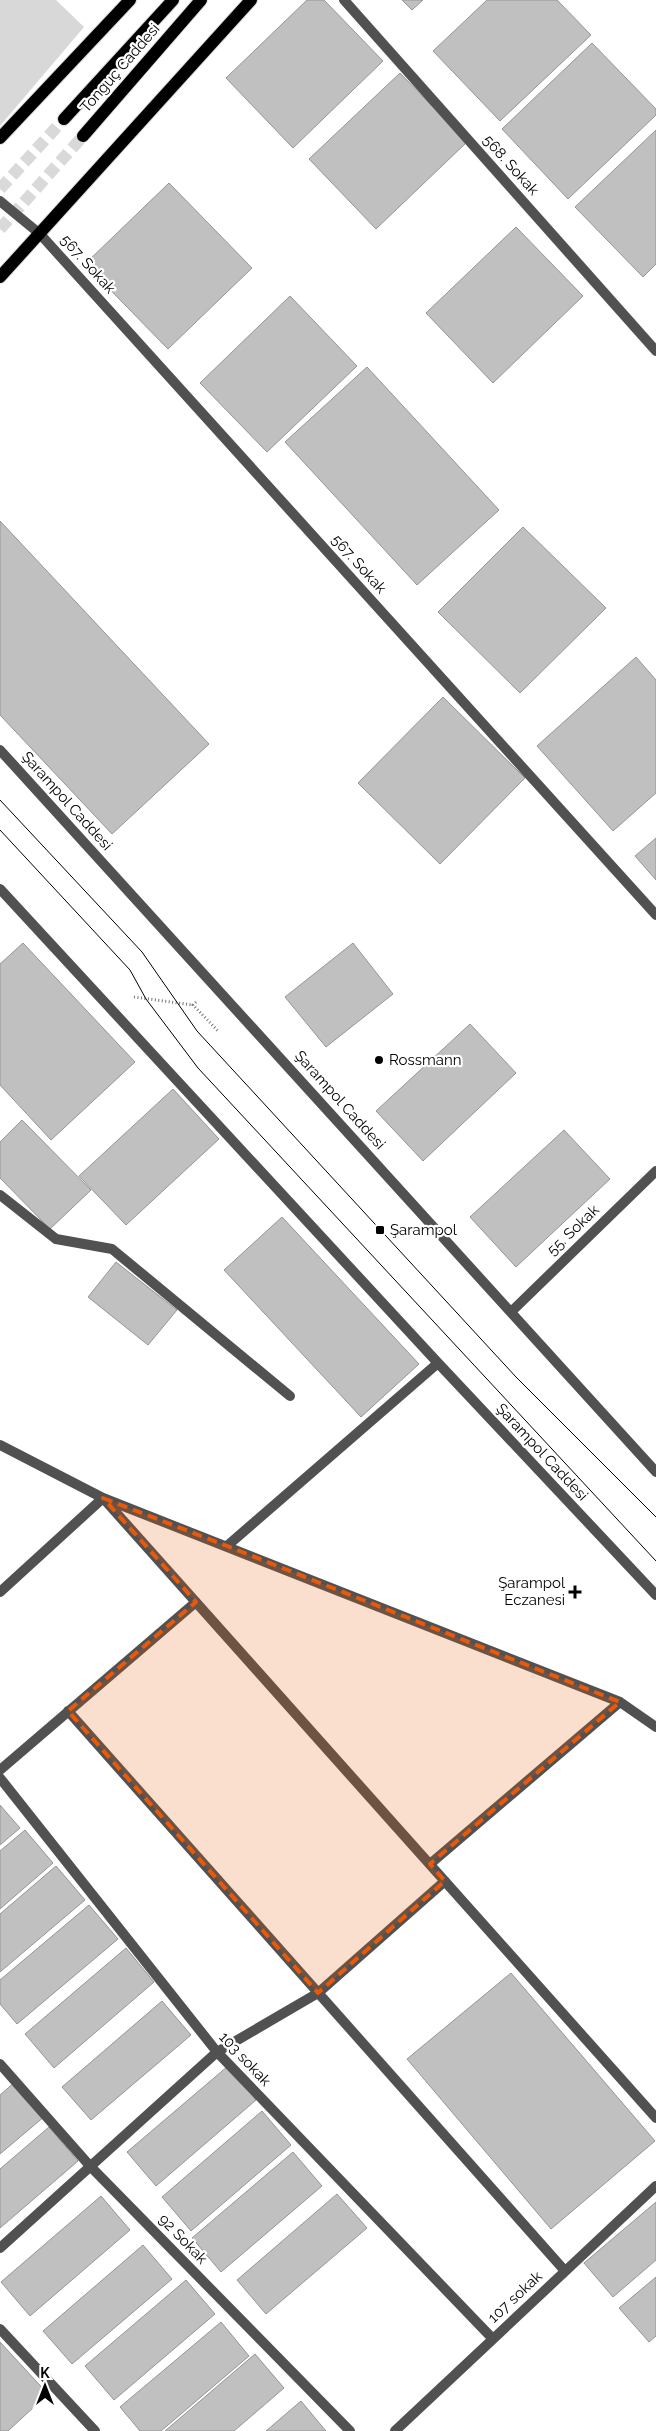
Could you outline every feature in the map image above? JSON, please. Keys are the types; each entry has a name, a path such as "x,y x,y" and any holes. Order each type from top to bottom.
{"main road":[{"path":"0,138 130,0"},
{"name":"Tonguç Caddesi","path":"64,119 173,0"},
{"name":"Tonguç Caddesi","path":"83,136 201,0"},
{"path":"0,277 251,0"}],"street":[{"name":"568. Sokak","path":"344,0 656,351"},
{"name":"567. Sokak","path":"0,201 40,234 656,915"},
{"name":"Şarampol Caddesi","path":"0,750 512,1311 656,1472"},
{"name":"Şarampol Caddesi","path":"0,889 438,1363 656,1595"},
{"name":"55. Sokak","path":"512,1311 656,1171"},
{"path":"0,1195 56,1239 112,1249 290,1396"},
{"path":"227,1546 438,1363"},
{"path":"0,1445 103,1498 620,1702 656,1727"},
{"path":"0,1592 103,1498"},
{"path":"103,1498 656,2118"},
{"path":"0,1770 196,1602"},
{"path":"430,1864 620,1702"},
{"path":"68,1711 565,2271"},
{"name":"103 sokak","path":"0,1778 217,2052 493,2339"},
{"path":"0,2248 217,2052 318,1993 445,1881"},
{"name":"92 Sokak","path":"0,2064 90,2166 350,2431"},
{"name":"107 sokak","path":"394,2431 656,2186"},
{"path":"0,2329 95,2431"}],"path":[{"path":"131,997 193,1005"}],"highlighted area":[{"path":"103,1498 227,1546 620,1702 430,1864 445,1881 318,1993 68,1711 196,1602"}],"shaded area":[{"path":"0,0 56,0 84,27 0,126"}],"building":[{"path":"307,0 324,0 383,61 293,148 226,78"},
{"path":"402,0 423,0 412,10"},
{"path":"487,0 557,0 591,35 500,121 433,51"},
{"path":"592,43 656,109 656,115 568,199 502,129"},
{"path":"400,73 467,142 376,229 309,159"},
{"path":"656,130 656,264 643,277 575,207"},
{"path":"169,183 252,268 168,349 85,264"},
{"path":"516,227 583,296 493,383 426,313"},
{"path":"290,296 357,366 267,452 200,383"},
{"path":"367,367 499,510 417,585 285,442"},
{"path":"0,521 209,744 112,834 0,715"},
{"path":"523,527 606,608 520,693 438,612"},
{"path":"636,657 656,680 656,793 613,831 537,746"},
{"path":"443,697 525,778 440,864 358,783"},
{"path":"656,838 656,880 635,856"},
{"path":"23,943 135,1062 51,1140 0,1085 0,964"},
{"path":"353,943 393,994 326,1047 285,997"},
{"path":"470,1024 516,1073 423,1161 376,1111"},
{"path":"173,1089 219,1139 126,1225 79,1176"},
{"path":"22,1120 91,1190 50,1229 0,1178 0,1142"},
{"path":"564,1130 610,1179 516,1267 470,1217"},
{"path":"282,1217 419,1364 361,1417 224,1270"},
{"path":"116,1262 177,1310 148,1345 88,1297"},
{"path":"0,1805 20,1828 0,1845"},
{"path":"25,1830 53,1863 0,1909 0,1851"},
{"path":"56,1866 85,1900 0,1972 0,1914"},
{"path":"89,1905 118,1939 17,2024 0,2004 0,1980"},
{"path":"126,1948 154,1982 54,2068 25,2034"},
{"path":"511,1973 655,2141 551,2229 407,2059"},
{"path":"162,2001 191,2035 91,2120 62,2087"},
{"path":"228,2066 256,2100 156,2186 127,2152"},
{"path":"15,2082 45,2116 0,2154 0,2095"},
{"path":"262,2111 291,2145 191,2231 162,2197"},
{"path":"49,2127 78,2161 0,2228 0,2169"},
{"path":"293,2152 322,2186 221,2272 192,2238"},
{"path":"337,2194 367,2228 266,2314 237,2280"},
{"path":"101,2196 130,2230 30,2316 1,2282"},
{"path":"656,2202 656,2260 613,2297 584,2263"},
{"path":"143,2245 172,2279 72,2364 43,2331"},
{"path":"656,2277 656,2336 649,2342 619,2308"},
{"path":"186,2280 215,2314 114,2400 85,2366"},
{"path":"221,2322 249,2356 161,2431 140,2431 120,2407"},
{"path":"0,2342 48,2394 8,2431 0,2431"},
{"path":"255,2354 284,2388 234,2431 165,2431"},
{"path":"301,2401 326,2431 266,2431"}],"tunnel":[{"path":"0,189 64,119"},
{"path":"0,229 83,136"}],"tram line":[{"path":"0,800 142,952 197,1031 516,1377 656,1517"},
{"path":"0,830 130,970 146,999 198,1068 656,1561"}],"place":[{"name":"Rossmann","path":"379,1060"},
{"name":"Şarampol","path":"380,1230"},
{"name":"Şarampol Eczanesi","path":"575,1592"}]}
